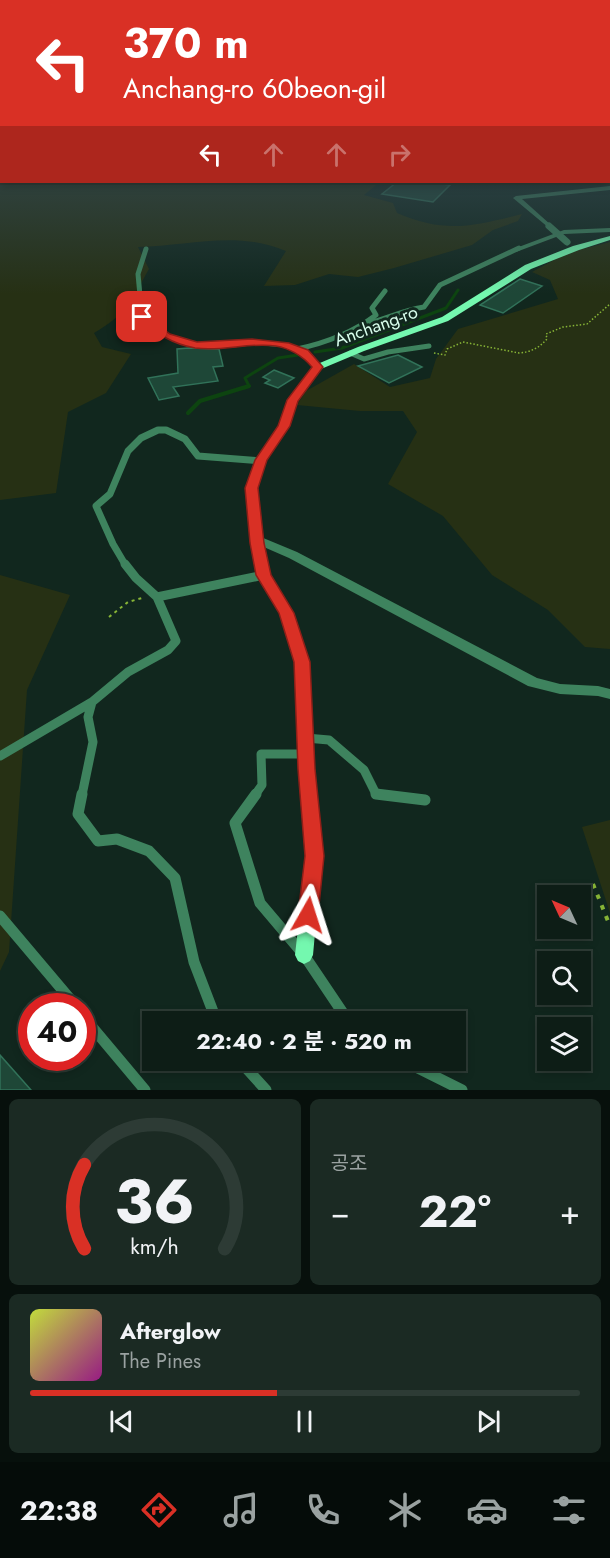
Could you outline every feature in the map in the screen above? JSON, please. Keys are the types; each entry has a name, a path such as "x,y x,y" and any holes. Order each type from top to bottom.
{"street":[{"path":"564,193 516,198 572,245"},
{"name":"Anchang-ro","path":"304,955 314,856 302,662 286,613 264,575 256,539 252,488 261,460 284,426 292,400 318,367 350,353 445,320 528,267 572,245 610,238"},
{"path":"256,539 293,555 533,682 560,689 610,694"}],"lane":[{"path":"365,324 387,319 404,310 424,307 440,285 528,244 564,232 610,230"},
{"path":"146,249 136,281 142,317 167,336 196,345 252,342 285,345 304,352 318,367"},
{"path":"296,349 342,337 365,324 376,315 372,308 385,291"},
{"path":"350,353 364,359 388,352 429,346"},
{"path":"0,756 92,702 128,672 168,650 176,641 157,597 141,586 121,561 96,506 111,494 128,451 141,438 158,430 166,430 184,439 198,456 261,460"},
{"path":"157,597 264,575"},
{"path":"92,702 88,717 93,742 78,814 98,841 117,839 149,851 175,878 194,962 213,1011"},
{"path":"306,738 329,740 364,770 376,794 425,800"},
{"path":"306,754 261,754 262,785 235,823 260,903 304,955 342,1011"},
{"path":"0,916 65,993"},
{"path":"96,1032 145,1090"},
{"path":"249,1071 266,1090"},
{"path":"424,1071 462,1090"}],"path":[{"path":"429,346 436,354 445,355 447,349 463,342 528,353 536,350 548,339 546,334 563,327 587,324 610,304"},
{"path":"109,617 119,607 134,599 157,597"},
{"path":"593,884 610,926"}],"green space":[{"path":"0,193 367,193 364,195 393,203 397,213 414,220 445,226 489,222 522,214 518,221 493,230 472,245 358,277 329,274 295,285 264,286 286,251 268,245 231,240 138,247 149,269 121,313 94,333 102,347 131,354 106,393 68,412 56,493 0,500"},
{"path":"610,242 610,649 585,647 548,610 492,575 443,516 388,484 417,432 403,411 360,411 297,405 306,391 354,364 390,387 430,378 436,359 458,329 558,299 550,280 532,272 567,253"},
{"path":"0,575 70,595 27,690 9,952 0,971"},
{"path":"610,820 610,913 582,827"}],"building":[{"path":"383,193 442,193 433,202 382,194"},
{"path":"520,279 542,286 503,313 480,305"},
{"path":"177,349 219,349 223,366 213,367 218,381 173,387 179,396 159,400 148,378 178,373"},
{"path":"398,355 422,367 389,383 358,366"},
{"path":"274,370 294,378 278,388 265,383 270,380 263,377"},
{"path":"0,1055 31,1090 0,1090"}],"waterway":[{"path":"315,352 342,348 446,308 458,290"},
{"path":"249,386 245,378 278,358 298,355"},
{"path":"188,413 200,401 249,386"},
{"path":"244,388 249,386"}],"route":[{"path":"142,317 167,336 196,345 252,342 285,345 304,352 318,367 292,400 284,426 261,460 252,488 257,543 264,575 286,613 302,662 314,856 308,915"}]}
